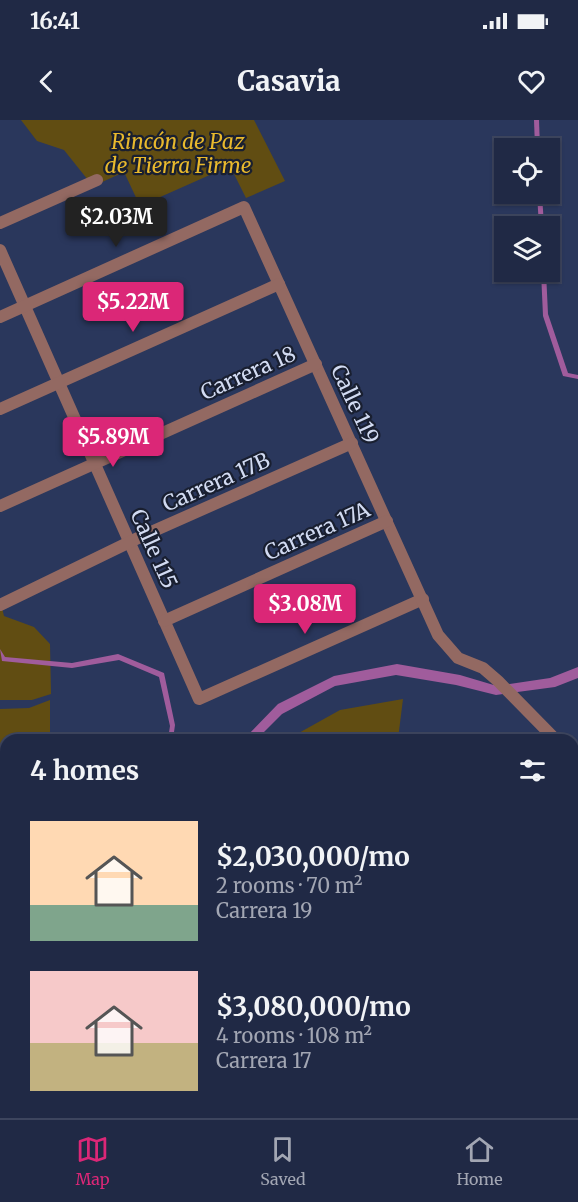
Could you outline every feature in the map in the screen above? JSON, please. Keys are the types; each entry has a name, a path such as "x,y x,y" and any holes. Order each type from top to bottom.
{"street":[{"path":"0,223 97,180"},
{"name":"Calle 119","path":"25,306 244,207 438,635 458,658 483,668 550,734"},
{"name":"Calle 115","path":"0,250 199,699 423,598"},
{"path":"0,409 279,284"},
{"path":"0,317 25,306"},
{"name":"Carrera 18","path":"0,506 316,364"},
{"name":"Carrera 17B","path":"0,606 129,542 352,443"},
{"name":"Carrera 17A","path":"164,621 387,521"}],"green space":[{"name":"Rincón de Paz de Tierra Firme","path":"21,120 254,120 285,181 246,198 230,166 140,206 124,172 98,184 88,180 64,150 37,141"},
{"path":"0,608 4,616 34,627 50,644 51,694 32,700 0,700"},
{"path":"403,699 399,734 297,734 340,710"},
{"path":"50,700 50,734 0,734 0,709 29,708"}],"shaded area":[{"path":"534,120 539,120 540,138 535,138"},
{"path":"538,204 543,204 543,216 538,216"},
{"path":"541,282 546,282 548,314 568,373 578,375 578,379 563,376 543,316"},
{"path":"0,649 5,657 72,663 118,654 164,673 175,725 174,734 169,734 170,726 159,677 119,660 72,668 2,661"},
{"path":"397,664 460,675 497,686 550,678 578,667 578,678 555,687 496,695 456,685 396,675 335,686 282,714 262,734 249,734 278,704 334,676"}]}
